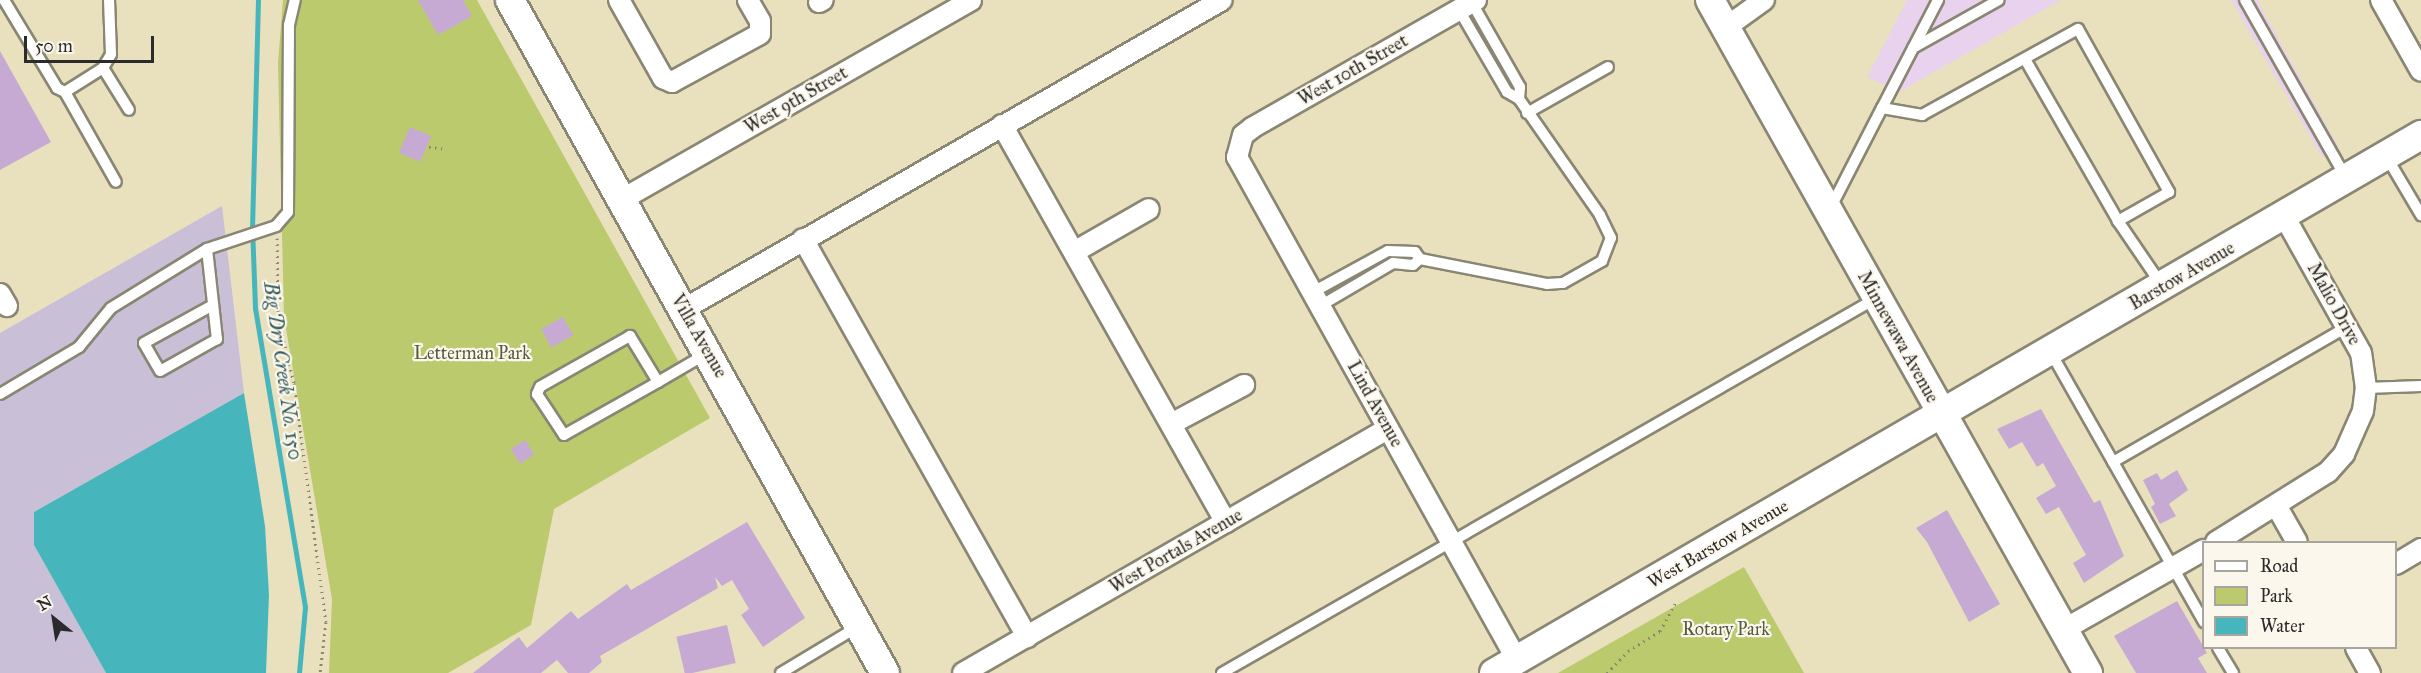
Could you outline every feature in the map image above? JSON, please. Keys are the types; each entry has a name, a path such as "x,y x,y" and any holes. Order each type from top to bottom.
{"main road":[{"name":"Villa Avenue","path":"510,0 621,200 709,352 884,673"},
{"name":"Minnewawa Avenue","path":"1710,0 2088,673"},
{"name":"Barstow Avenue","path":"1942,416 2421,135"},
{"name":"West Barstow Avenue","path":"1506,666 1942,416"}],"street":[{"path":"619,0 663,78 672,82 760,34 760,21 748,0"},
{"name":"West 9th Street","path":"621,200 971,0"},
{"path":"684,309 1222,0"},
{"path":"1725,28 1764,0"},
{"path":"2381,0 2421,70"},
{"name":"West 10th Street","path":"1237,147 1252,128 1469,4"},
{"path":"1002,125 1226,522"},
{"name":"Lind Avenue","path":"1237,147 1241,169 1451,542 1506,666"},
{"path":"1074,252 1149,208"},
{"name":"Malio Drive","path":"2219,541 2308,488 2344,454 2363,411 2366,388 2361,353 2284,216"},
{"path":"803,239 1027,637"},
{"path":"1171,424 1244,385"},
{"name":"West Portals Avenue","path":"963,673 1388,429"},
{"path":"2277,507 2296,541"},
{"path":"2397,563 2421,549"},
{"path":"2064,630 2202,551"},
{"path":"2357,649 2370,673"}],"lane":[{"path":"4,0 57,88 65,92 116,182"},
{"path":"65,92 103,68 111,54 109,0"},
{"path":"0,394 79,347 111,308 207,249 239,241 276,226 288,212 289,25 295,0"},
{"path":"1829,212 1938,0"},
{"path":"1913,48 1998,0"},
{"path":"2245,0 2347,179"},
{"path":"1316,299 1393,263 1413,265 1420,260 1547,284 1563,283 1602,261 1611,238 1600,215 1527,113 1519,99 1520,87 1469,4"},
{"path":"1882,108 1922,115 1947,104 2078,29 2169,192 2118,221"},
{"path":"2025,59 2118,221 2162,287"},
{"path":"1527,113 1608,67"},
{"path":"103,68 129,110"},
{"path":"2386,156 2421,215"},
{"path":"207,249 217,339 160,371 144,343 213,305"},
{"path":"1316,299 1389,250 1415,252 1420,260"},
{"path":"1222,673 1876,298"},
{"path":"2113,462 2347,327"},
{"path":"658,382 630,336 540,387 537,394 564,435 658,382 709,352"},
{"path":"2050,351 2202,619"},
{"path":"2366,388 2421,386"},
{"path":"780,673 859,626"},
{"path":"2219,649 2233,673"}],"path":[{"path":"429,147 446,149"},
{"path":"276,226 278,317 294,384 326,622 321,673"},
{"path":"1607,673 1628,651 1660,631 1676,602"}],"shaded area":[{"path":"1907,0 2061,0 1899,92 1867,77"},
{"path":"2231,0 2257,0 2339,148 2322,157"},
{"path":"222,206 244,393 34,512 34,545 106,673 0,673 0,333"}],"green space":[{"name":"Letterman Park","path":"283,0 477,0 710,418 554,509 531,625 448,673 329,673 332,599 284,317 278,63"},
{"name":"Rotary Park","path":"1744,567 1804,673 1558,673"}],"water":[{"path":"244,393 265,526 269,595 266,673 106,673 34,545 34,512"}],"building":[{"path":"418,0 463,0 472,16 438,35"},
{"path":"0,51 51,142 0,170"},
{"path":"410,127 431,136 420,162 399,153"},
{"path":"563,317 573,335 551,347 541,329"},
{"path":"2041,409 2094,503 2100,500 2124,556 2084,583 2073,563 2086,555 2059,507 2046,514 2036,498 2056,486 2043,463 2037,467 2022,442 2009,449 1997,429"},
{"path":"525,440 534,454 520,464 511,449"},
{"path":"2177,470 2188,490 2169,504 2176,516 2160,524 2151,507 2155,504 2143,480 2157,473 2161,480"},
{"path":"1947,510 2000,604 1969,622 1927,542 1916,528"},
{"path":"747,522 805,618 763,647 741,615 749,609 732,580 722,586 715,577 718,588 600,656 602,662 589,673 568,673 557,660 541,673 473,673 519,637 527,648 571,611 578,619 627,584 631,590"},
{"path":"2177,601 2202,644 2202,649 2207,653 2198,658 2207,673 2136,673 2114,636"},
{"path":"727,625 736,663 685,673 676,637"}],"waterway":[{"name":"Big Dry Creek No. 150","path":"258,0 252,226 255,308 305,607 299,673"}]}
